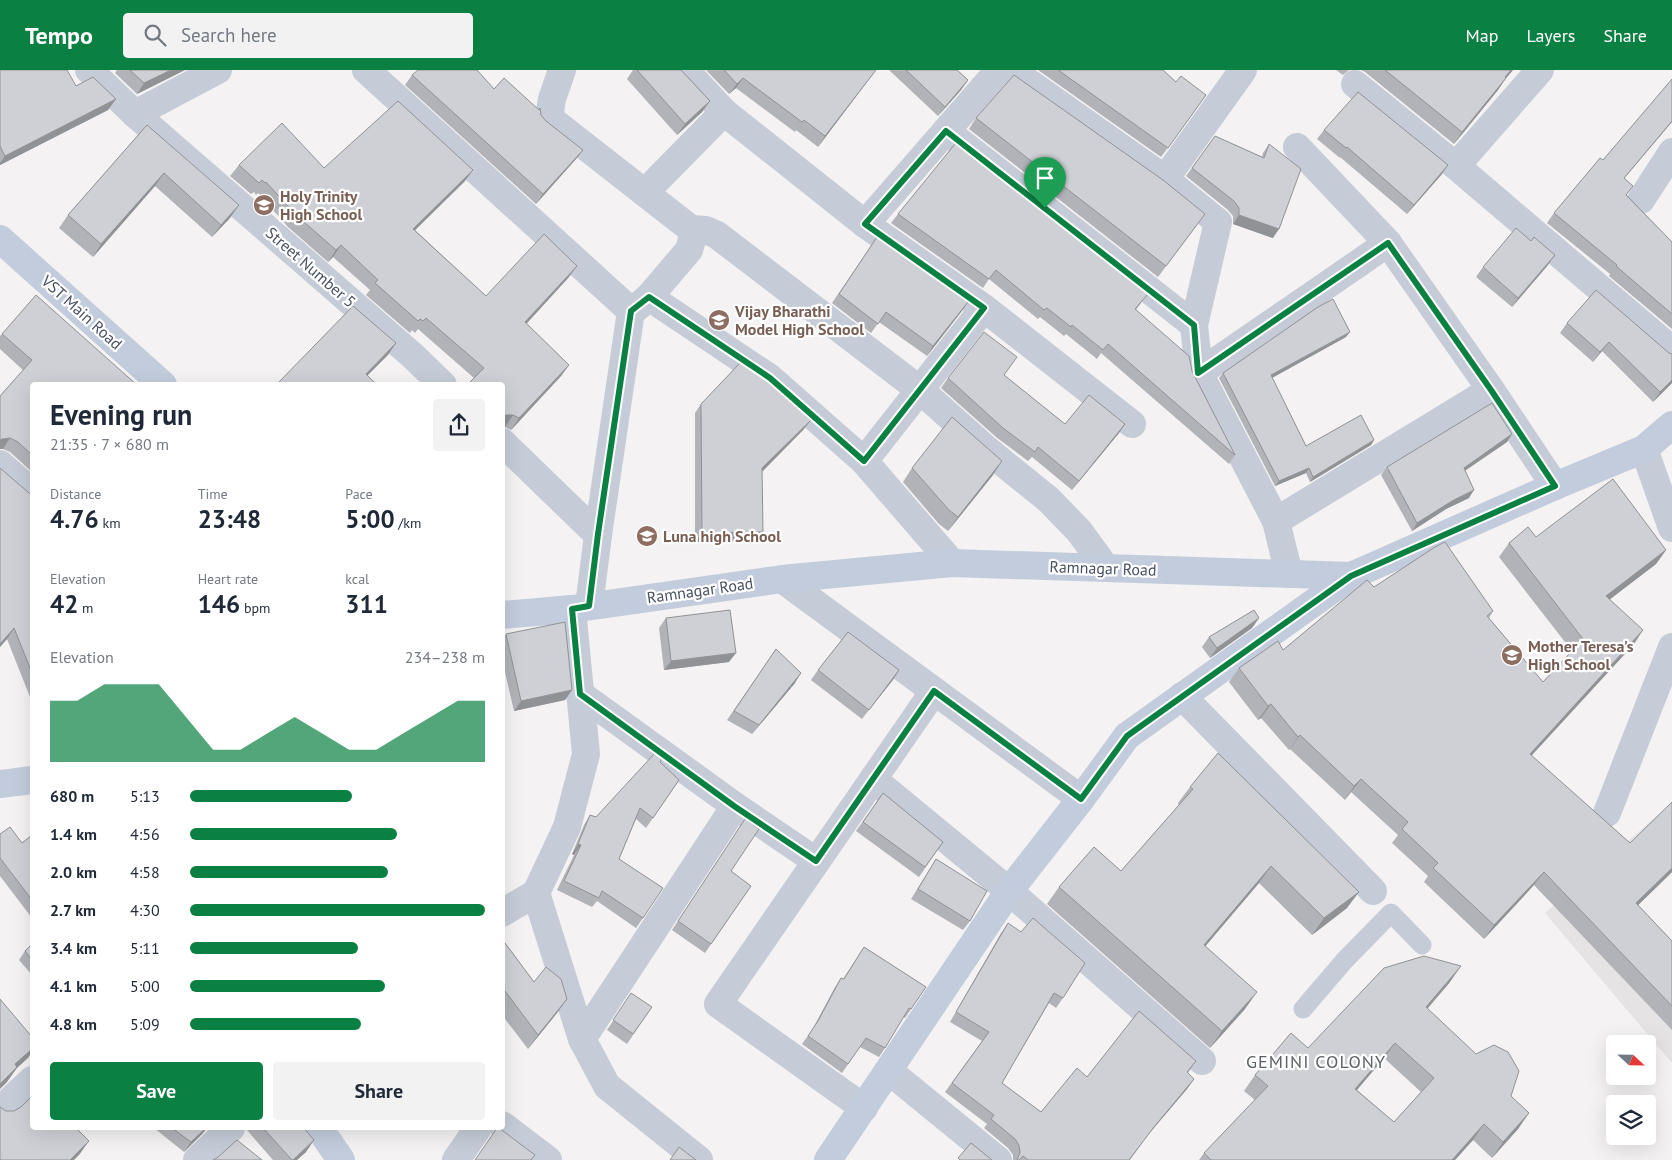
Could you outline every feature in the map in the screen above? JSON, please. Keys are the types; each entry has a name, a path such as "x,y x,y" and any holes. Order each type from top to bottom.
{"main road":[{"name":"VST Main Road","path":"0,239 161,382"},
{"name":"Ramnagar Road","path":"505,615 580,608 782,579 952,563 1351,576 1644,449 1672,425"},
{"path":"828,1160 1009,891 1081,799 1127,736 1351,576"},
{"path":"0,784 30,780"},
{"path":"320,1130 341,1160"}],"street":[{"name":"Street Number 5","path":"89,70 135,114 406,350 440,382"},
{"path":"135,114 218,70"},
{"path":"366,70 640,304 770,378 864,461 952,563"},
{"path":"562,70 552,99 549,118 691,229 706,230 717,235 920,390 986,449 1049,500 1079,531 1106,568"},
{"path":"685,70 724,112 865,224 984,308 1132,424"},
{"path":"865,224 999,70"},
{"path":"1011,70 1165,179 1218,222 1194,325 1198,373 1276,521 1289,574"},
{"path":"1165,179 1243,70"},
{"path":"1456,166 1540,70"},
{"path":"1354,84 1456,166 1672,350"},
{"path":"646,194 656,181 724,112"},
{"path":"946,131 1194,325"},
{"path":"1297,147 1388,243 1491,390 1555,486"},
{"path":"1641,200 1672,152"},
{"path":"505,911 536,893 566,827 586,754 580,694 580,608 598,534 640,304 689,250 692,238 691,229"},
{"path":"1198,373 1388,243"},
{"path":"864,461 984,308"},
{"path":"1276,521 1491,390"},
{"path":"505,445 598,534"},
{"path":"1644,449 1672,528"},
{"path":"0,464 30,490"},
{"path":"782,579 1081,799"},
{"path":"1607,813 1672,647"},
{"path":"864,1108 718,1004 934,691"},
{"path":"580,694 734,806 816,861"},
{"path":"1182,696 1373,892"},
{"path":"873,780 1009,891 1202,1061"},
{"path":"582,1039 734,806"},
{"path":"536,893 582,1039 607,1086 699,1160"},
{"path":"889,1071 998,1160"},
{"path":"0,1110 30,1082"},
{"path":"505,1127 548,1160"},
{"path":"197,1160 229,1130"},
{"path":"456,1160 477,1130"}],"lane":[{"path":"1373,892 1422,945"},
{"path":"1303,1009 1344,961 1391,913"}],"shaded area":[{"path":"1672,803 1610,915 1672,970 1672,1063 1656,1044 1656,1035 1648,1035 1545,913"}],"building":[{"path":"0,70 67,70 76,86 93,77 116,99 5,156 0,146"},
{"path":"130,70 171,70 144,83"},
{"path":"418,70 477,70 494,89 504,78 539,110 540,108 541,115 546,121 583,150 543,194 412,75"},
{"path":"637,70 681,70 710,101 685,124"},
{"path":"724,70 876,70 825,136 804,120 802,122 743,78 737,84"},
{"path":"906,70 957,70 968,80 945,107"},
{"path":"1058,70 1163,70 1176,82 1181,76 1206,95 1168,148"},
{"path":"1385,70 1511,70 1462,132"},
{"path":"1014,75 1163,180 1205,214 1166,266 976,118"},
{"path":"1672,79 1672,121 1624,178 1633,186 1626,195 1672,242 1672,314 1554,213 1600,158 1603,160"},
{"path":"1358,92 1448,165 1414,205 1347,147 1324,130"},
{"path":"398,101 473,170 413,229 486,296 544,234 577,266 525,322 569,365 519,418 513,415 505,416 505,382 470,382 484,368 426,318 423,321 420,319 418,321 375,283 378,280 341,245 336,250 296,215 266,182 262,180 259,183 239,165 282,123 324,168"},
{"path":"147,125 239,205 221,225 164,173 101,244 68,215"},
{"path":"1215,136 1264,158 1269,144 1301,169 1279,229 1239,215 1239,208 1234,201 1192,168"},
{"path":"955,144 1148,294 1135,309 1189,356 1192,371 1235,455 1108,344 1103,350 1047,308 1044,310 996,270 989,279 898,214"},
{"path":"1516,228 1531,241 1534,237 1555,255 1518,298 1483,267"},
{"path":"877,237 968,302 933,346 886,312 878,324 839,294"},
{"path":"1596,290 1672,354 1672,380 1660,392 1609,342 1600,352 1567,323"},
{"path":"36,295 134,382 30,382 30,453 18,442 10,438 0,440 0,396 32,360 2,334"},
{"path":"1333,299 1350,332 1271,375 1306,446 1361,415 1374,440 1313,477 1309,468 1279,481 1223,373 1318,307"},
{"path":"353,306 396,343 366,374 374,382 279,382"},
{"path":"984,332 1017,357 1004,375 1065,424 1089,395 1125,424 1079,481 1038,447 1035,452 1003,428 948,378"},
{"path":"740,363 767,381 811,420 762,468 763,532 702,533 701,404"},
{"path":"1492,403 1512,434 1464,468 1474,490 1452,501 1417,523 1387,467"},
{"path":"952,417 1002,461 958,517 949,510 912,468"},
{"path":"0,468 30,494 30,668 14,628 0,644"},
{"path":"1613,479 1666,550 1606,596 1643,630 1530,754 1630,843 1672,802 1672,868 1636,903 1672,941 1672,1006 1544,872 1494,925 1433,868 1438,863 1402,829 1408,822 1361,779 1354,786 1300,735 1298,737 1271,704 1268,706 1239,668 1278,641 1283,650 1367,580 1374,587 1445,542 1493,611 1487,616 1543,682 1583,639 1509,543 1528,527 1536,537"},
{"path":"730,610 736,653 671,661 666,618"},
{"path":"1254,610 1259,618 1217,648 1209,637"},
{"path":"565,622 572,690 521,701 506,634"},
{"path":"848,632 899,670 869,710 818,670"},
{"path":"776,649 801,673 759,725 734,711"},
{"path":"655,753 662,758 660,762 679,780 653,818 640,808 619,859 663,888 643,918 602,891 599,898 564,881 581,845 578,844 590,815 596,817"},
{"path":"1218,753 1359,892 1324,918 1271,866 1204,945 1257,992 1222,1031 1059,887 1094,847 1121,871 1193,789 1190,787"},
{"path":"883,793 943,842 925,867 863,822"},
{"path":"745,819 759,829 731,871 751,886 711,944 678,921"},
{"path":"10,827 22,843 30,837 30,897 0,858 0,834"},
{"path":"936,859 987,891 970,921 918,889"},
{"path":"1033,918 1085,963 1063,998 1054,993 1002,1083 1041,1112 1077,1068 1087,1077 1139,1011 1196,1061 1187,1072 1194,1079 1129,1160 1028,1160 1023,1156 1017,1160 1020,1153 1019,1145 1015,1139 991,1119 994,1115 952,1083 989,1032 956,1012 1008,923 1021,932"},
{"path":"505,943 534,982 546,967 561,979 567,999 538,1035 505,991"},
{"path":"30,946 30,957 25,951"},
{"path":"864,947 926,987 911,1009 909,1008 885,1048 866,1038 848,1064 808,1036 841,978 844,979"},
{"path":"1424,956 1461,966 1426,1007 1476,1054 1494,1045 1508,1052 1519,1071 1511,1096 1529,1113 1503,1142 1484,1124 1452,1160 1211,1160 1204,1153 1268,1086 1255,1075 1291,1033 1308,1048 1384,968","holes":["1395,1043 1434,1078 1394,1122 1355,1089"]},
{"path":"631,993 652,1007 633,1034 613,1020"},
{"path":"0,999 30,1035 30,1051 15,1064 17,1067 0,1084"},
{"path":"30,1098 30,1130 78,1130 89,1141 70,1160 0,1160 0,1107 6,1111 14,1111"},
{"path":"175,1130 204,1130 191,1142"},
{"path":"265,1130 306,1130 314,1140 292,1160"},
{"path":"496,1130 502,1130 535,1155 531,1160 475,1160"},
{"path":"237,1140 262,1160 213,1160"},
{"path":"971,1143 992,1160 960,1160 958,1158"},
{"path":"679,1147 696,1160 670,1160"}],"place":[{"name":"Holy Trinity High School","path":"264,205"},
{"name":"Vijay Bharathi Model High School","path":"719,320"},
{"name":"Luna high School","path":"647,536"},
{"name":"Mother Teresa's High School","path":"1512,655"}],"district":[{"name":"GEMINI COLONY","path":"1316,1062"}],"route":[{"path":"946,131 1045,208 1194,325 1198,373 1388,243 1491,390 1555,486 1351,576 1127,736 1081,799 934,691 816,861 734,806 580,694 572,609 589,606 631,311 649,297 770,378 864,461 984,308 865,224 946,131"}]}
